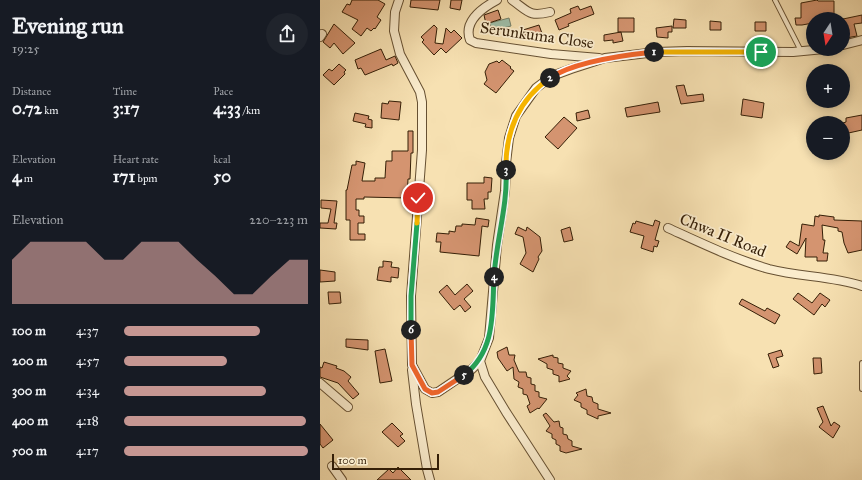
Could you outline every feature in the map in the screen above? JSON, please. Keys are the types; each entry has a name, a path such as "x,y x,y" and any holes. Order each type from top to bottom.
{"street":[{"path":"399,0 395,12 394,31 400,54 420,92 422,102 422,150 411,296 412,365 416,404 426,469 430,480"},
{"name":"Serunkuma Close","path":"497,0 477,13 468,30 470,40 551,54 606,58"},
{"path":"512,0 532,14 537,15 550,12"},
{"path":"850,43 862,40"},
{"path":"412,365 425,389 432,393 438,392 472,369 480,360 489,338 497,246 506,192 509,138 516,116 536,88 552,76 606,58 664,51 806,51"},
{"name":"Chwa II Road","path":"668,228 738,259 771,269 848,281 862,286"},
{"path":"480,360 485,377 550,480"},
{"path":"320,383 348,407"},
{"path":"332,466 342,480"}],"lane":[{"path":"775,0 801,51"},
{"path":"862,363 862,389"}],"shaded area":[{"path":"509,18 511,26 492,31 490,23"}],"building":[{"path":"352,0 378,0 385,4 377,17 381,20 375,29 374,28 371,31 367,28 361,36 352,29 358,20 342,12 347,4 350,5"},
{"path":"411,0 440,0 438,10 410,7"},
{"path":"451,0 462,0 460,10 450,8"},
{"path":"817,0 834,1 834,12 806,12 806,24 796,25 795,18 801,18 801,3"},
{"path":"578,6 580,10 591,6 594,14 568,24 569,26 559,30 555,20 571,13 570,9"},
{"path":"498,10 501,19 486,24 484,15"},
{"path":"862,15 862,23 854,24 857,36 850,37 850,18"},
{"path":"618,18 634,18 634,32 618,32"},
{"path":"674,19 686,20 686,28 673,28"},
{"path":"710,21 721,22 721,30 710,30"},
{"path":"755,22 766,22 766,31 755,31"},
{"path":"334,24 355,43 343,54 334,43 330,48 323,42"},
{"path":"434,25 437,28 435,43 443,44 446,28 451,33 454,30 462,38 446,53 441,48 434,55 422,42 424,40 421,37"},
{"path":"539,25 544,39 538,41 536,34 526,37 523,30"},
{"path":"672,26 672,32 668,32 668,38 657,37 656,28"},
{"path":"621,32 623,41 613,43 613,40 604,41 604,35"},
{"path":"381,49 386,60 395,56 398,63 365,75 361,68 358,69 355,60"},
{"path":"502,60 514,71 496,93 484,84 487,80 485,72 489,64 497,61 499,63"},
{"path":"339,64 346,70 344,72 345,74 334,85 323,75 329,69 332,71"},
{"path":"684,85 687,96 703,94 704,101 681,104 676,86"},
{"path":"743,99 764,103 762,118 741,115"},
{"path":"389,101 401,102 399,120 381,118 382,103 388,104"},
{"path":"658,102 660,112 627,117 625,108"},
{"path":"588,110 590,118 577,121 576,113"},
{"path":"355,113 369,116 368,119 372,120 372,128 365,127 366,124 353,121"},
{"path":"862,115 862,130 850,133 850,117"},
{"path":"564,117 577,128 558,149 545,137"},
{"path":"408,131 413,131 413,153 411,153 410,179 408,179 407,198 364,197 364,199 356,199 356,210 359,210 359,216 364,216 364,223 358,223 358,234 365,234 365,240 350,240 350,220 346,220 346,190 352,165 356,165 356,161 365,163 362,181 375,181 375,178 385,178 386,161 392,161 392,151 408,151"},
{"path":"484,177 492,178 491,192 488,192 488,199 484,199 485,209 472,209 472,200 467,200 467,183 484,183"},
{"path":"321,200 337,201 334,223 337,223 336,229 320,228 320,223 328,223 331,209 321,208"},
{"path":"819,215 834,217 834,220 862,221 862,250 848,253 842,232 838,231 838,228 822,225 823,240 825,240 823,253 828,253 827,261 817,261 817,257 805,257 806,238 797,254 786,247 790,241 799,246 802,224 814,226 815,216 819,217"},
{"path":"476,218 489,220 488,227 482,226 479,256 440,252 441,242 436,242 437,233 449,234 449,231 455,232 456,226 462,226 462,224 475,225"},
{"path":"655,220 660,222 655,240 659,241 657,247 654,246 653,252 641,248 644,236 630,232 633,223 635,224 636,221 653,226"},
{"path":"518,227 526,231 527,227 540,237 542,251 538,257 539,259 533,272 520,264 526,253 523,237 515,234"},
{"path":"570,227 573,240 564,242 561,230"},
{"path":"383,261 392,262 391,267 399,268 398,278 391,277 391,282 377,280 379,267 383,267"},
{"path":"320,270 335,272 335,281 320,282"},
{"path":"467,284 473,291 464,299 471,307 465,312 460,305 454,310 439,292 447,285 455,295"},
{"path":"328,292 340,292 341,303 329,304"},
{"path":"798,293 812,303 820,293 830,300 825,307 822,304 814,315 793,299"},
{"path":"742,299 765,311 767,308 780,315 775,324 739,304"},
{"path":"346,339 368,340 368,350 346,347"},
{"path":"507,347 509,355 515,355 514,360 519,372 526,372 527,377 531,378 531,384 535,385 535,391 539,392 539,397 547,399 539,409 538,408 530,413 527,406 530,404 527,395 523,394 523,389 518,387 519,382 514,379 513,367 507,371 498,358 497,352"},
{"path":"385,349 392,381 380,383 375,351"},
{"path":"781,350 783,356 776,358 779,366 773,368 768,354"},
{"path":"553,355 553,357 558,358 558,363 563,364 563,368 571,371 567,376 570,379 559,382 559,376 553,374 553,370 547,368 547,364 538,359"},
{"path":"813,358 821,358 822,373 814,374"},
{"path":"324,362 337,366 336,368 344,371 351,377 348,381 359,394 353,399 338,383 320,377 320,367 322,368"},
{"path":"586,389 587,396 592,397 593,402 598,404 598,409 611,413 598,416 598,419 587,414 587,410 581,407 581,403 574,400 578,395 576,393"},
{"path":"823,406 831,426 834,422 840,426 833,438 819,427 823,422 817,408"},
{"path":"546,413 554,422 559,421 560,427 563,428 563,434 567,435 568,439 572,441 572,446 582,449 566,453 560,451 560,446 556,444 556,440 552,438 552,434 546,431 550,426 543,415"},
{"path":"392,423 403,434 400,436 405,441 398,447 382,432"},
{"path":"320,424 333,440 323,448 320,444"},
{"path":"398,467 411,480 377,480 389,469 393,473"}],"route":[{"path":"418,198 411,296 412,365 425,389 432,393 445,389 472,369 480,360 489,338 494,271 506,192 506,163 509,138 516,116 525,101 536,88 552,76 606,58 656,52 761,52"}]}
